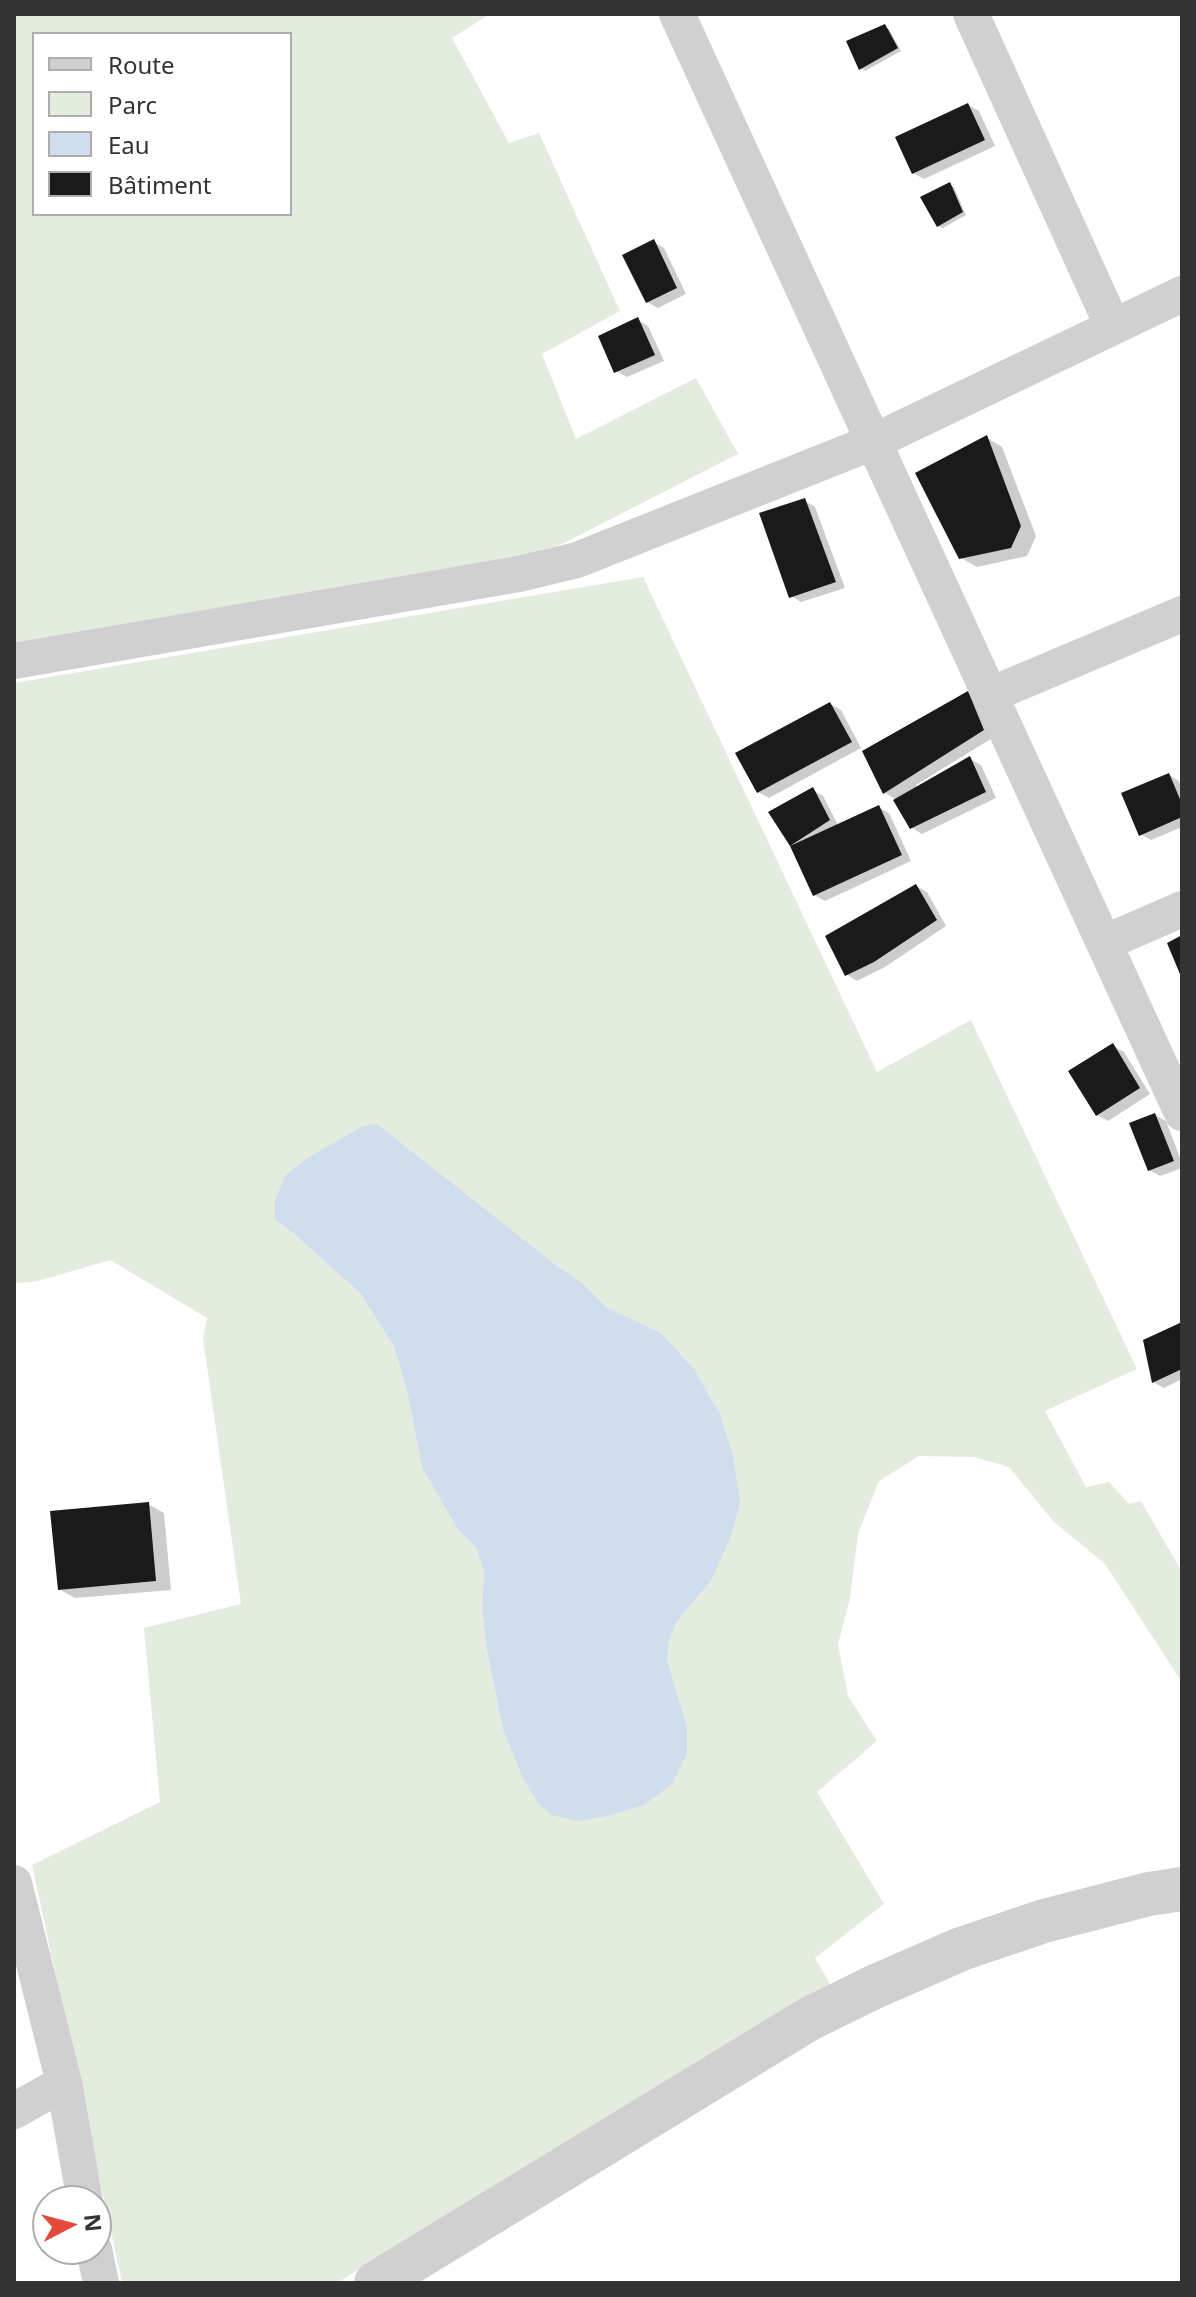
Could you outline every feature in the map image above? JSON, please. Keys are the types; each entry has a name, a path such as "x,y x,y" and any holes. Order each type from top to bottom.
{"street":[{"path":"677,14 1182,1113"},
{"path":"971,14 1113,327"},
{"path":"14,661 519,574 577,560 873,442 1182,294"},
{"path":"990,695 1182,614"},
{"path":"1104,943 1182,909"},
{"path":"14,1883 64,2083 82,2185"},
{"path":"376,2283 809,2019 874,1987 961,1949 1044,1921 1149,1894 1182,1889"},
{"path":"14,2111 64,2083"}],"green space":[{"path":"14,14 490,14 452,38 509,143 539,133 620,311 542,354 576,439 696,378 738,454 562,544 517,558 14,643"},
{"path":"643,577 877,1072 971,1020 1137,1369 1045,1411 1086,1487 1109,1482 1129,1504 1141,1501 1182,1572 1182,1682 1105,1564 1053,1521 1009,1467 974,1457 919,1456 879,1481 858,1534 850,1599 838,1644 848,1696 877,1741 817,1792 884,1904 815,1958 833,1989 505,2180 337,2283 122,2283 112,2237 112,2185 101,2185 32,1865 160,1802 144,1628 241,1604 203,1338 207,1318 110,1260 34,1282 14,1283 14,683","holes":["275,1220 553,1263 585,1285 608,1308 661,1333 694,1369 720,1414 733,1455 711,1581 678,1620 669,1640 667,1660 674,1690 503,1729 487,1652 482,1609 484,1571 476,1548 457,1528 422,1468 407,1391 394,1347 361,1294"]}],"water":[{"path":"377,1124 585,1285 608,1308 661,1333 694,1369 720,1414 733,1455 740,1502 731,1536 711,1581 678,1620 669,1640 667,1660 687,1728 687,1754 672,1784 644,1805 578,1821 551,1815 538,1803 523,1778 503,1729 487,1652 482,1609 484,1571 476,1548 457,1528 422,1468 407,1391 394,1347 361,1294 275,1220 275,1201 285,1176 306,1159 363,1126"}],"building":[{"path":"885,24 898,48 859,70 846,41"},
{"path":"968,103 985,140 912,174 895,137"},
{"path":"950,182 963,212 937,227 920,197"},
{"path":"654,239 677,288 646,303 622,255"},
{"path":"638,317 655,355 614,373 598,336"},
{"path":"987,435 1021,526 1011,548 959,559 915,473"},
{"path":"805,498 836,582 789,598 759,513"},
{"path":"968,691 984,730 883,794 862,751"},
{"path":"830,702 852,742 757,793 735,753"},
{"path":"970,756 986,792 910,829 893,800"},
{"path":"1169,773 1182,804 1182,817 1139,836 1121,793"},
{"path":"813,787 830,820 790,846 768,812"},
{"path":"879,805 902,855 813,896 790,846"},
{"path":"916,884 937,920 874,962 845,976 825,936"},
{"path":"1182,935 1182,979 1167,943"},
{"path":"1113,1043 1140,1088 1096,1116 1068,1071"},
{"path":"1155,1113 1174,1161 1148,1171 1129,1123"},
{"path":"1182,1322 1182,1369 1152,1383 1143,1340"},
{"path":"149,1502 156,1581 58,1590 50,1511"}]}
